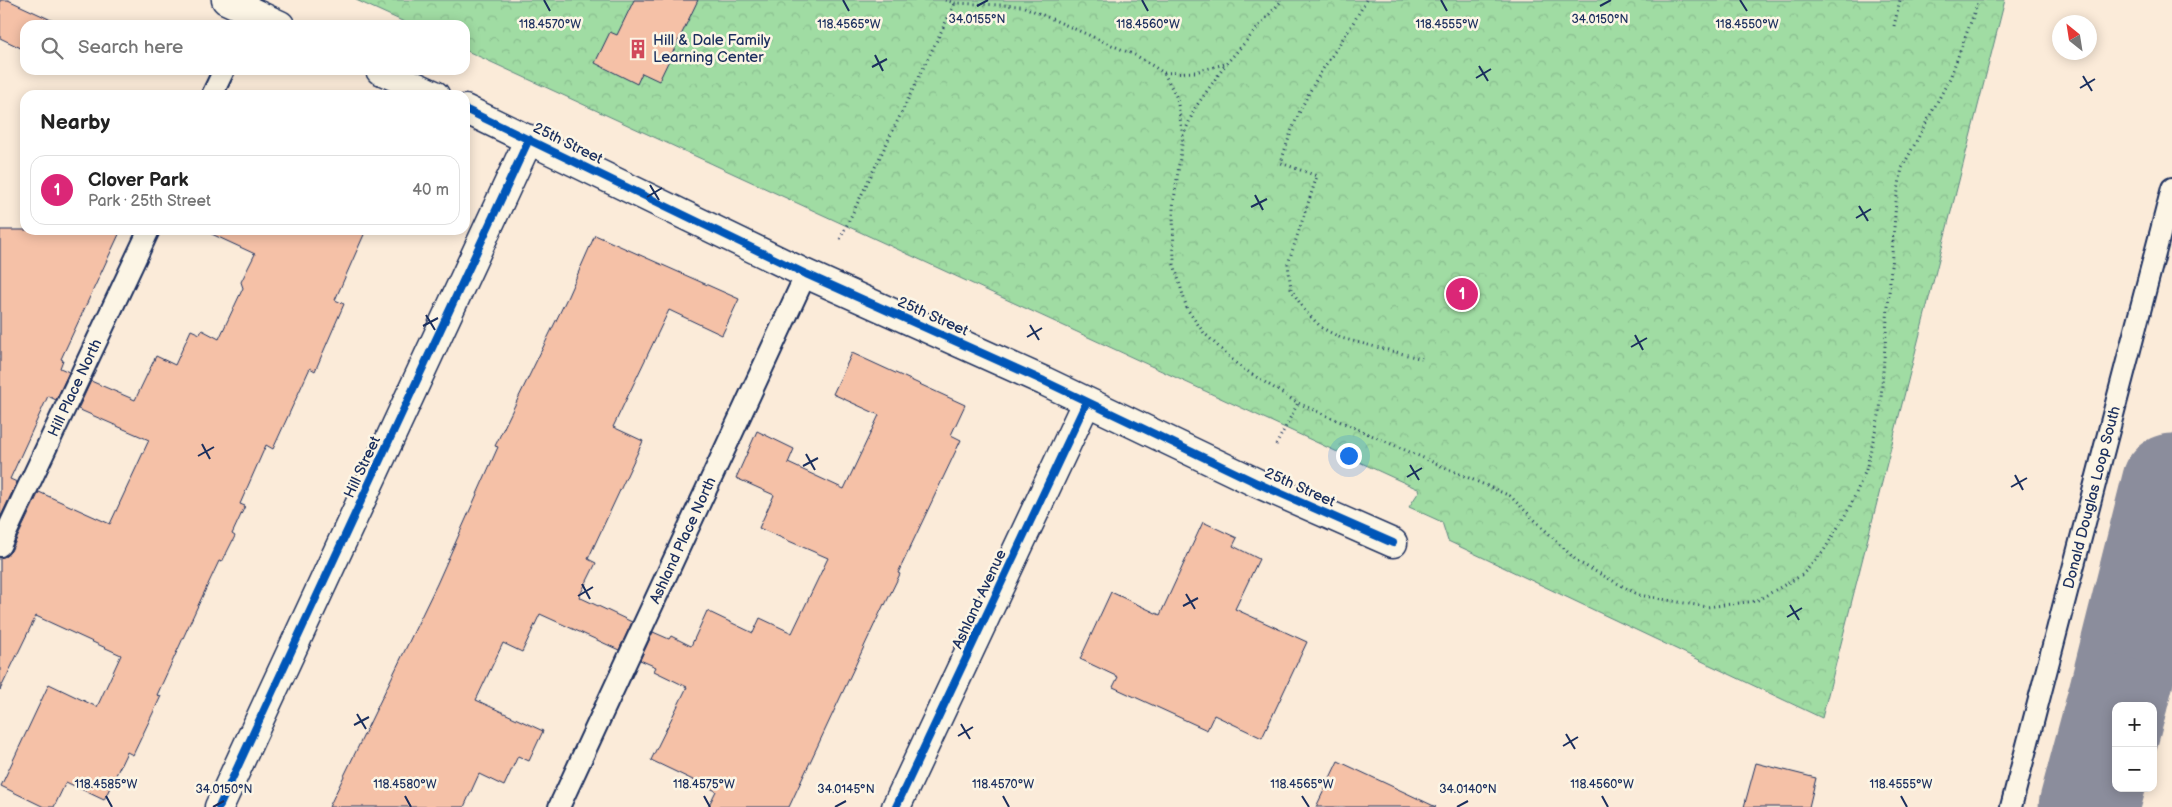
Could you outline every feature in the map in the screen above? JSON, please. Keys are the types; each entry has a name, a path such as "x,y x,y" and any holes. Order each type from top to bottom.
{"street":[{"path":"226,0 248,18"},
{"path":"391,75 424,90"},
{"name":"25th Street","path":"470,111 806,274 1026,373 1086,403 1145,428 1257,483 1393,543"},
{"name":"Hill Street","path":"219,807 529,139"},
{"name":"Ashland Avenue","path":"896,807 1086,403"}],"lane":[{"path":"214,90 222,75"},
{"name":"Donald Douglas Loop South","path":"2011,807 2172,188"},
{"name":"Hill Place North","path":"0,546 147,235"},
{"name":"Ashland Place North","path":"559,807 806,274"}],"path":[{"path":"944,0 954,3 1022,6 1137,56 1164,73 1177,98 1183,137"},
{"path":"1282,0 1226,64 1195,108 1183,137 1174,207 1174,264 1186,310 1204,333 1239,366 1298,403 1510,496 1578,562 1640,596 1707,607 1756,601 1802,575 1823,552 1850,507 1866,470 1880,411 1896,202 1902,168 1950,78 1979,0"},
{"path":"1366,0 1353,26 1322,70 1302,108 1287,140 1281,163 1317,176 1288,264 1291,289 1305,311 1322,328 1341,338 1423,359"},
{"path":"1894,26 1900,0"},
{"path":"840,239 954,3"},
{"path":"1164,73 1195,72 1226,64"},
{"path":"1276,445 1298,403"}],"green space":[{"path":"356,0 2005,0 1822,718 1448,541 1442,522 1409,507 1420,490 470,52 470,20 400,20"}],"building":[{"path":"0,0 8,0 51,20 20,20 20,48 0,38"},
{"name":"Hill & Dale Family Learning Center","path":"634,0 698,0 659,81 642,73 637,84 595,63 610,32 617,35"},
{"path":"0,230 20,230 20,235 119,235 61,359 63,360 60,368 69,372 56,400 48,396 10,479 17,482 0,518"},
{"path":"214,235 364,235 335,300 344,304 315,371 310,368 273,449 266,445 240,504 245,506 232,534 235,536 222,562 219,561 195,612 157,695 161,696 133,755 127,752 104,800 66,782 54,807 44,807 1,786 49,684 97,707 121,655 36,616 0,690 0,558 6,556 11,551 39,492 110,524 149,440 78,409 91,381 135,400 156,356 175,365 191,330 200,334 202,330 219,339 243,288 241,282 255,254"},
{"path":"595,235 739,299 722,335 669,310 613,427 643,441 588,559 596,563 579,597 632,622 619,650 540,614 522,652 503,643 476,700 543,731 529,761 518,756 504,786 479,774 464,807 329,807 437,584 498,447 495,446 568,296"},
{"path":"852,353 965,405 951,435 961,440 898,573 900,574 884,604 789,807 708,807 716,791 651,760 687,687 654,671 656,667 640,660 653,632 669,639 671,636 691,646 707,611 753,633 760,618 792,633 828,558 759,528 774,495 736,478 757,431 794,449 788,463 844,489 879,415 833,394"},
{"path":"1203,522 1237,538 1233,546 1259,559 1235,609 1307,642 1262,738 1214,715 1207,730 1113,687 1118,677 1080,659 1111,592 1160,615"},
{"path":"1338,761 1436,807 1316,807"},
{"path":"1756,763 1816,778 1809,807 1744,807"}],"taxiway":[{"path":"2117,702 2172,484"},
{"path":"2089,807 2112,721"}],"cycle path":[{"path":"470,111 806,274 1044,381 1257,483 1393,543"},
{"path":"219,807 529,139"},
{"path":"896,807 1086,403"}],"place":[{"name":"Hill & Dale Family Learning Center","path":"638,49"},
{"name":"Clover Park","path":"1462,294"}]}
